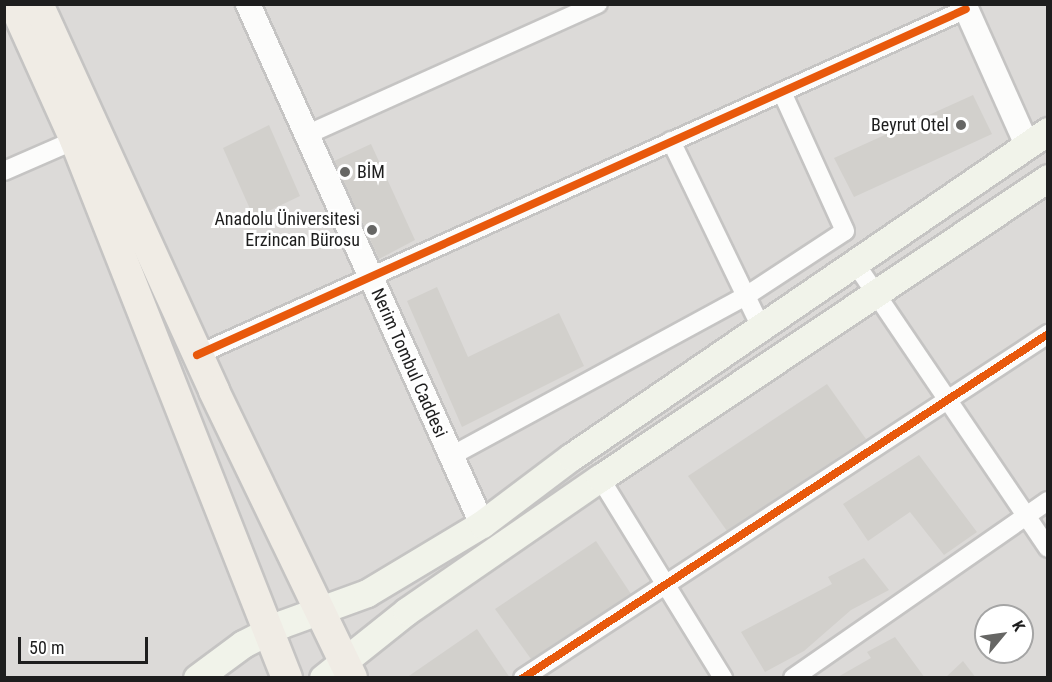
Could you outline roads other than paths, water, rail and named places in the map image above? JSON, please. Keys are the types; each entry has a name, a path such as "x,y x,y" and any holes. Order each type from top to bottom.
{"main road":[{"path":"14,4 75,140 287,678"},
{"path":"38,4 197,355 322,610 340,672 407,611 600,478 1047,178"},
{"path":"197,678 267,632 367,593 482,524 761,327 1037,138"}],"street":[{"name":"Nerim Tombul Caddesi","path":"248,4 482,524"},
{"path":"306,135 598,4"},
{"path":"197,355 782,92 965,7 1037,138"},
{"path":"451,456 746,296 844,231 782,92"},
{"path":"4,171 75,140"},
{"path":"671,141 761,327"},
{"path":"855,263 1047,548"},
{"path":"523,678 665,583 948,402 1047,334"},
{"path":"600,478 723,678"},
{"path":"793,678 1047,501"}],"place":[{"name":"Beyrut Otel","path":"961,125"},
{"name":"BİM","path":"345,172"},
{"name":"Anadolu Üniversitesi Erzincan Bürosu","path":"372,230"}]}
